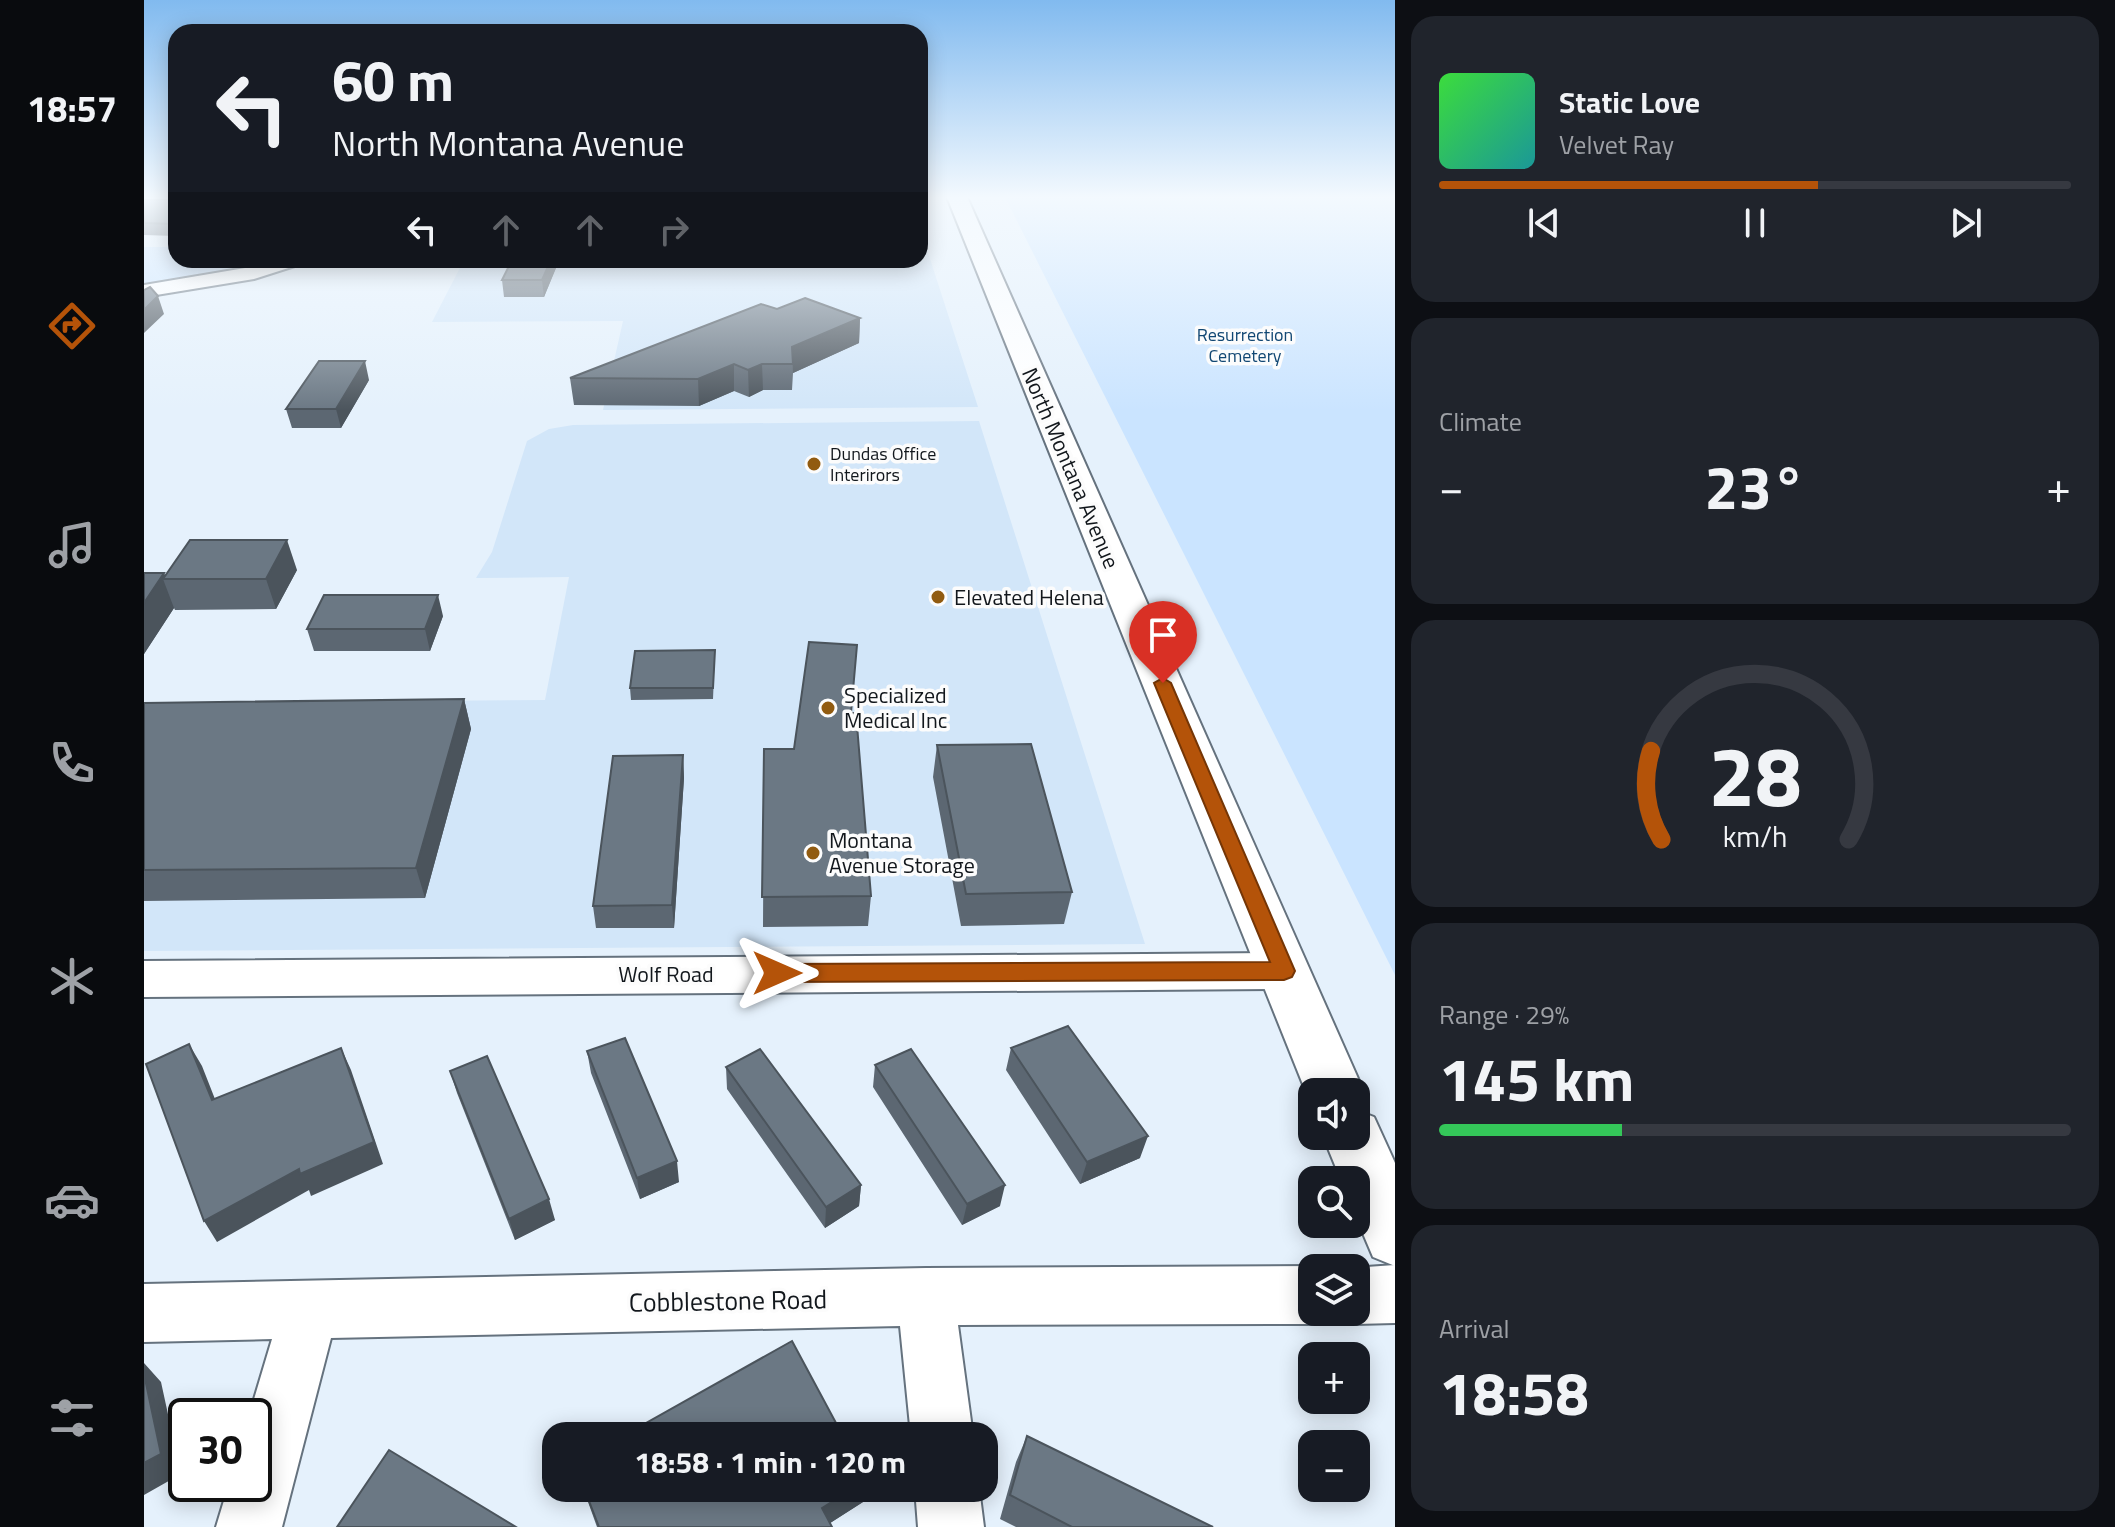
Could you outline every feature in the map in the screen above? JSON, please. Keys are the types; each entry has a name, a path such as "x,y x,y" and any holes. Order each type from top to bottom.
{"main road":[{"name":"North Montana Avenue","path":"987,268 1329,1078"},
{"path":"1359,1150 1395,1235"}],"street":[{"path":"144,291 269,268"},
{"name":"Wolf Road","path":"144,979 1284,971"},
{"path":"1370,1295 1395,1294"},
{"name":"Cobblestone Road","path":"144,1313 926,1297 1298,1295"},
{"path":"926,1297 940,1422"},
{"path":"249,1527 310,1309"},
{"path":"948,1502 951,1527"}],"shaded area":[{"path":"460,268 933,268 978,407 603,410 623,321 432,322"},
{"path":"979,421 1145,944 144,951 144,703 545,700 569,577 476,578 492,552 527,441 549,429 573,425"}],"green space":[{"path":"144,268 246,268 231,272 144,284"},
{"name":"Resurrection Cemetery","path":"1041,268 1395,268 1395,975"}],"building":[{"path":"508,268 547,268 542,280 502,280"},
{"path":"150,287 158,296 144,310 144,290"},
{"path":"805,298 860,318 792,347 793,364 762,364 748,370 734,364 698,379 570,378 761,304 777,309"},
{"path":"319,361 365,361 336,409 286,409"},
{"path":"190,540 287,540 266,579 163,579"},
{"path":"144,573 164,573 144,603"},
{"path":"324,595 438,595 425,629 307,629"},
{"path":"809,642 857,645 851,713 856,713 871,896 762,897 764,749 794,749"},
{"path":"715,650 713,688 630,688 635,651"},
{"path":"464,699 416,868 144,870 144,703"},
{"path":"1031,744 1072,892 966,894 937,745"},
{"path":"683,755 672,905 593,906 613,756"},
{"path":"1068,1026 1148,1136 1087,1162 1011,1048"},
{"path":"625,1038 677,1161 637,1178 587,1051"},
{"path":"189,1044 212,1100 341,1048 374,1142 300,1174 299,1169 204,1221 146,1064"},
{"path":"760,1049 861,1185 826,1207 726,1067"},
{"path":"911,1049 1005,1185 967,1204 875,1065"},
{"path":"487,1056 549,1199 509,1219 450,1071"},
{"path":"792,1341 835,1422 648,1422"},
{"path":"144,1374 161,1454 144,1463"},
{"path":"1027,1436 1213,1527 1072,1527 1010,1495"},
{"path":"389,1450 516,1527 337,1527"},
{"path":"589,1502 832,1502 822,1508 832,1527 599,1527"}],"place":[{"name":"Dundas Office Interirors","path":"814,464"},
{"name":"Elevated Helena","path":"938,597"},
{"name":"Specialized Medical Inc","path":"828,708"},
{"name":"Montana Avenue Storage","path":"813,853"}],"route":[{"path":"777,973 1284,971 1163,683"}]}
